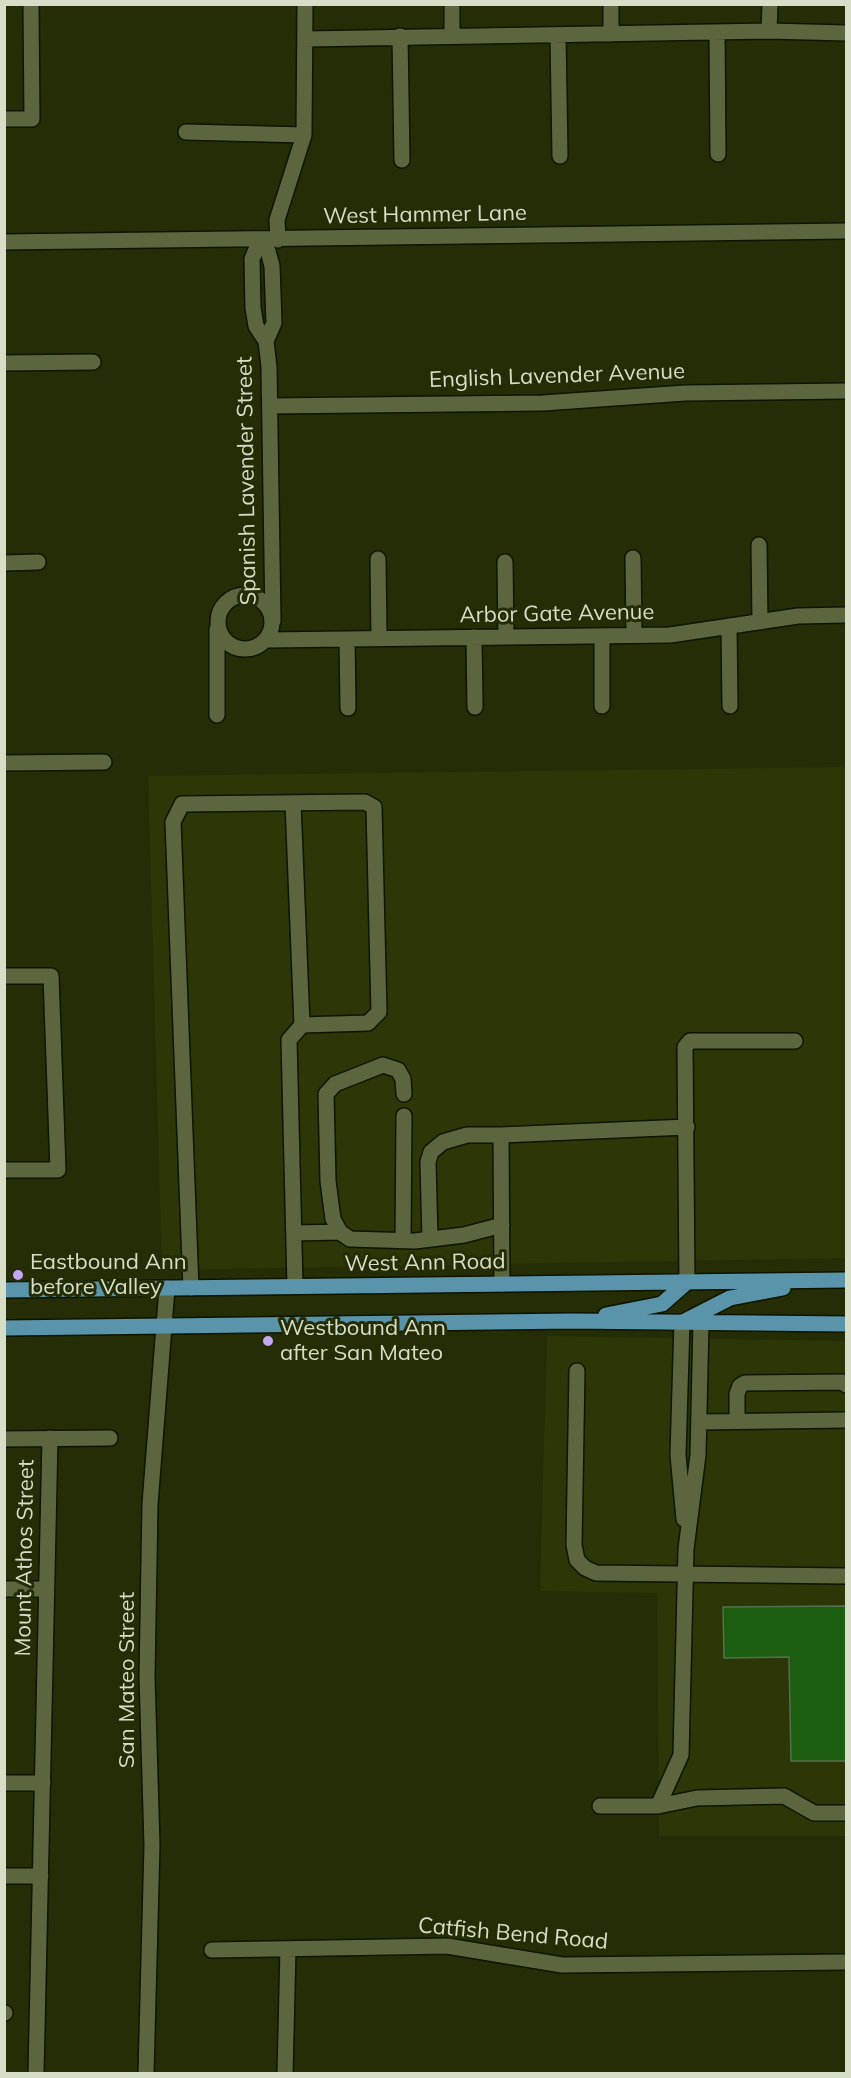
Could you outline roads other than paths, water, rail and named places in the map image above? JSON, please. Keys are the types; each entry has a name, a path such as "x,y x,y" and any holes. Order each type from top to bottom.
{"main road":[{"path":"682,1322 730,1298 824,1280"},
{"name":"West Ann Road","path":"4,1290 846,1280"},
{"path":"573,1321 662,1304 687,1282"},
{"path":"4,1328 573,1321 846,1324"}],"street":[{"path":"4,119 32,119 31,4"},
{"path":"278,240 277,220 303,135 305,4"},
{"path":"452,4 452,36"},
{"path":"611,4 611,34"},
{"path":"769,31 770,4"},
{"path":"306,39 769,31 846,33"},
{"path":"717,32 718,154"},
{"path":"400,36 402,160"},
{"path":"558,36 560,156"},
{"path":"186,132 303,135"},
{"name":"West Hammer Lane","path":"4,242 846,231"},
{"name":"Spanish Lavender Street","path":"260,240 268,251 272,266 274,322 266,341 270,406 273,621"},
{"path":"4,363 93,362"},
{"name":"English Lavender Avenue","path":"270,406 533,403 685,393 846,392"},
{"path":"759,545 760,622"},
{"path":"633,558 634,635"},
{"path":"378,559 379,638"},
{"path":"4,563 38,562"},
{"path":"505,562 506,637"},
{"path":"217,715 218,623 219,614 230,599 249,595 266,604 273,621 266,640 250,650 232,647 224,641 218,623"},
{"name":"Arbor Gate Avenue","path":"266,640 670,635 798,616 846,615"},
{"path":"729,626 730,706"},
{"path":"602,636 602,706"},
{"path":"474,637 475,707"},
{"path":"347,639 348,708"},
{"path":"4,763 105,762"},
{"path":"191,1288 173,822 182,804 365,802 374,807 379,1012 368,1023 302,1025"},
{"path":"293,803 302,1025 289,1040 296,1286"},
{"path":"4,976 51,976 58,1170 4,1170"},
{"path":"687,1282 685,1047 690,1041 795,1041"},
{"path":"404,1094 403,1079 398,1070 391,1066 372,1069 335,1084 326,1094 328,1181 333,1219 340,1232 350,1239 403,1241 464,1235 502,1225"},
{"path":"403,1241 404,1116"},
{"path":"430,1239 428,1162 431,1152 443,1142 468,1135 687,1127"},
{"path":"501,1135 502,1284"},
{"path":"294,1227 340,1232"},
{"name":"San Mateo Street","path":"146,2073 152,1845 147,1677 150,1504 167,1288"},
{"path":"682,1322 678,1455 686,1549"},
{"path":"658,1806 681,1755 686,1549 698,1455 701,1322"},
{"path":"578,1371 574,1545 578,1560 585,1568 596,1573 846,1576"},
{"path":"737,1421 737,1394 740,1386 745,1383 843,1382 846,1384"},
{"path":"699,1422 846,1420"},
{"name":"Mount Athos Street","path":"36,2073 50,1438"},
{"path":"4,1439 110,1438"},
{"path":"4,1589 46,1589"},
{"path":"4,1783 43,1783"},
{"path":"600,1806 658,1806 698,1798 784,1796 814,1813 846,1813"},
{"path":"4,1876 41,1876"},
{"name":"Catfish Bend Road","path":"212,1950 447,1946 562,1965 846,1962"},
{"path":"285,2073 288,1949"}],"place":[{"name":"Eastbound Ann before Valley","path":"18,1275"},
{"name":"Westbound Ann after San Mateo","path":"268,1341"}]}
